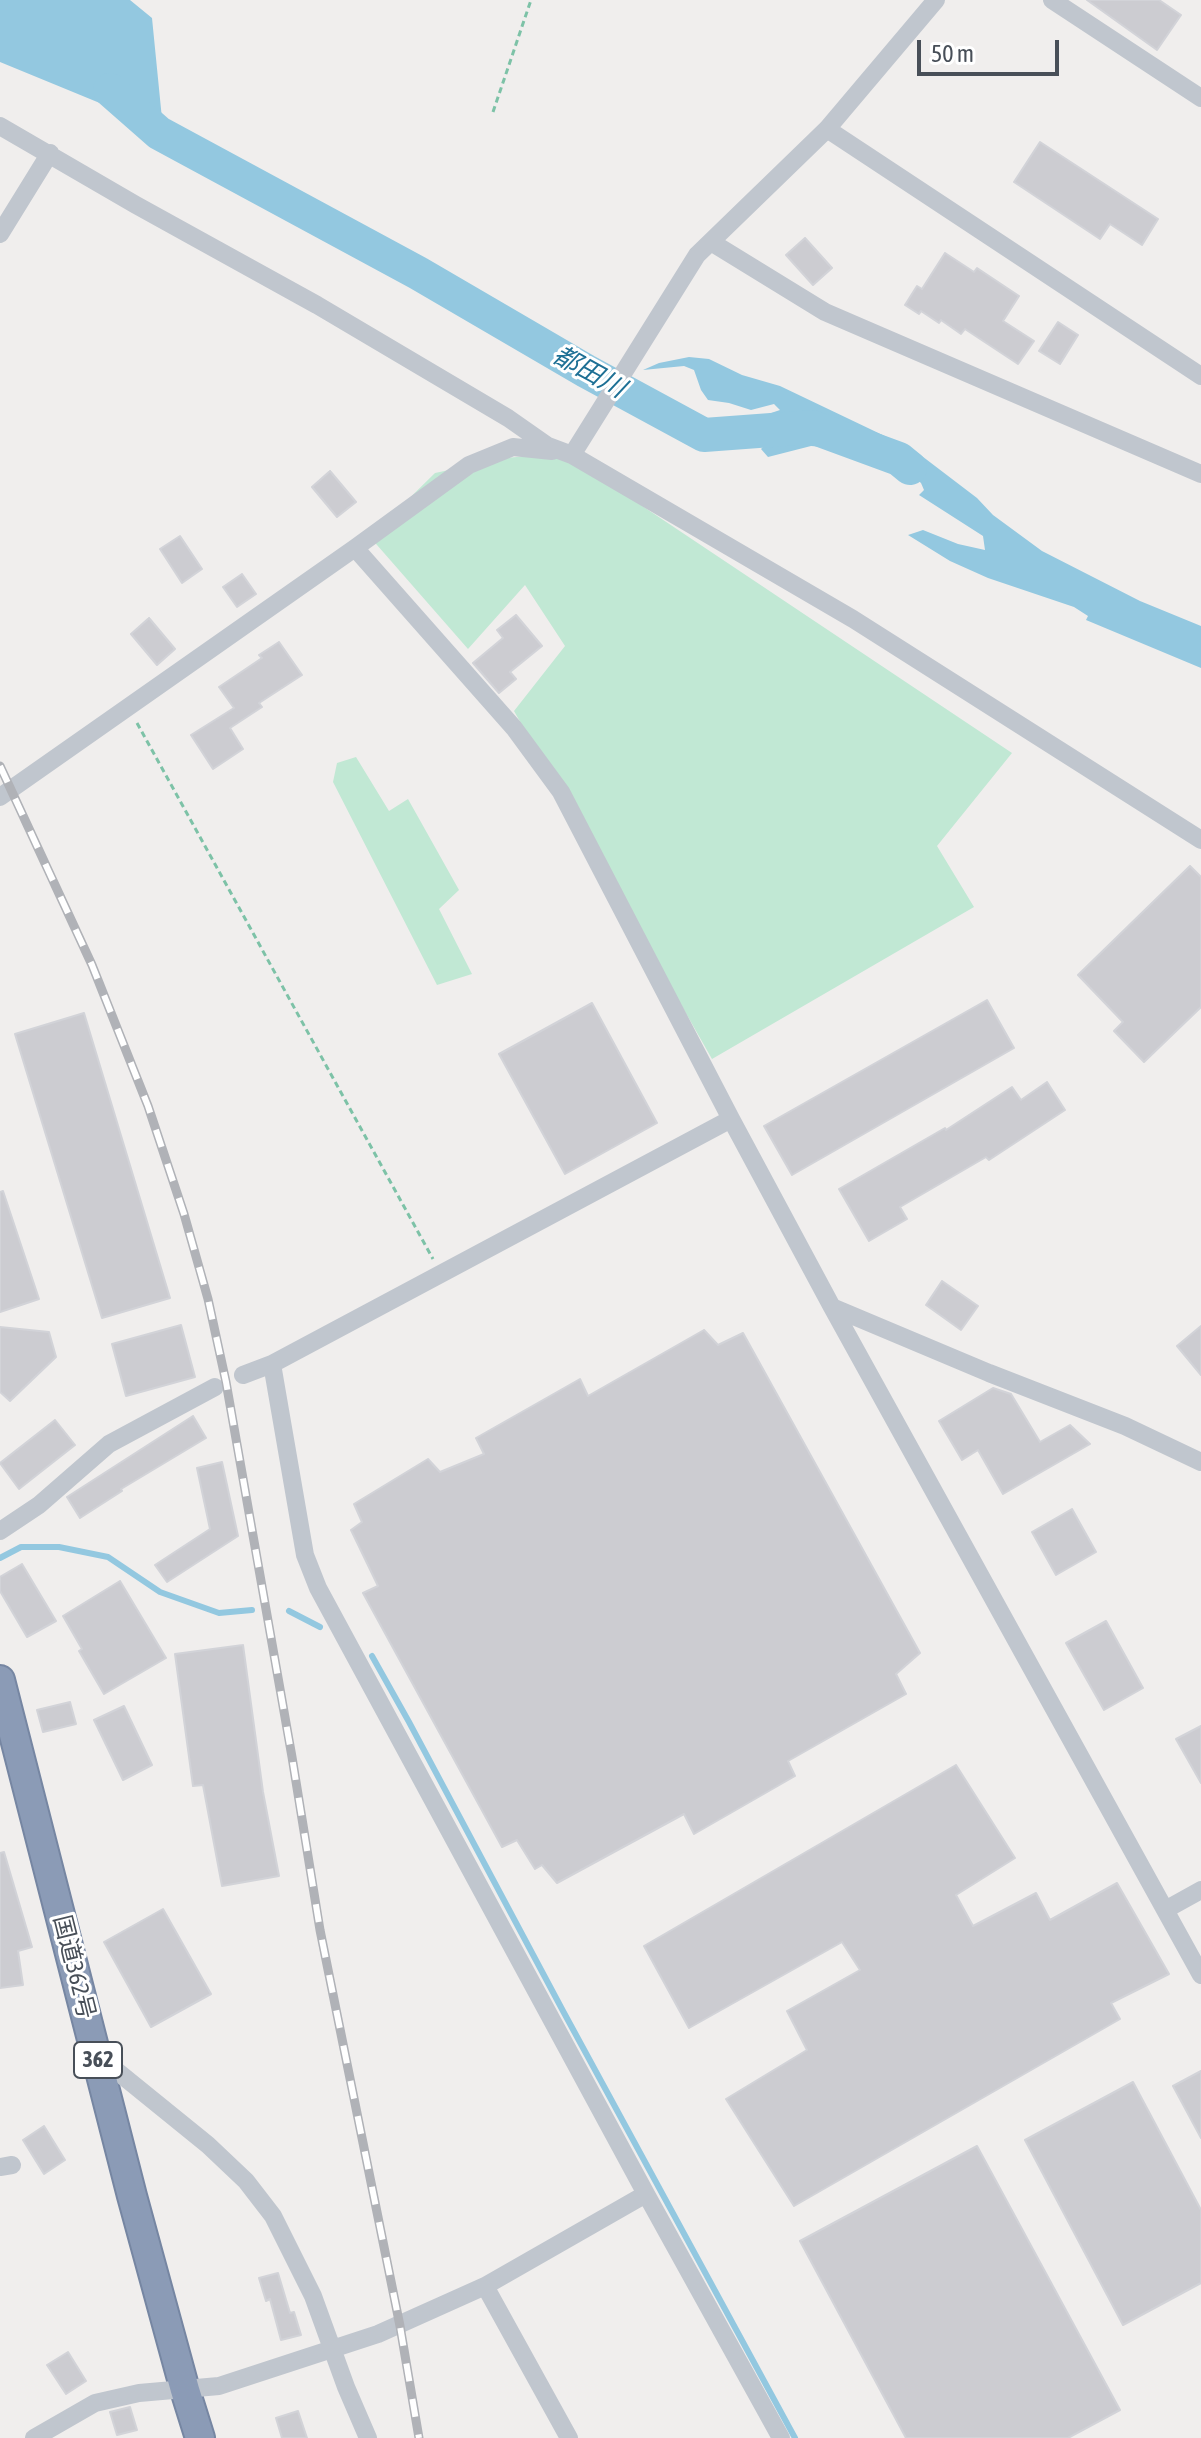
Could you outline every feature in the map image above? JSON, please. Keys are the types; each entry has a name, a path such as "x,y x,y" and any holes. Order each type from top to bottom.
{"highway":[{"name":"国道362号","path":"0,1680 132,2196 200,2438"}],"street":[{"path":"572,455 704,248 827,129 936,0"},
{"path":"1052,0 1201,98"},
{"path":"0,126 317,305 508,418 548,446 572,455 853,619 1201,840"},
{"path":"827,129 1201,376"},
{"path":"0,234 50,153"},
{"path":"704,248 825,312 1201,474"},
{"path":"0,797 469,465 513,447 572,455"},
{"path":"355,548 514,728 561,792 832,1307 1201,1975"},
{"path":"243,1375 272,1364 731,1119"},
{"path":"832,1307 1125,1426 1201,1462"},
{"path":"272,1364 305,1555 318,1588 781,2438"},
{"path":"0,1531 39,1505 109,1444 215,1387"},
{"path":"1165,1910 1201,1890"},
{"path":"97,2055 208,2145 246,2181 273,2216 303,2271 368,2438"},
{"path":"34,2438 95,2403 139,2393 219,2386 400,2326 485,2286 646,2194"},
{"path":"485,2286 569,2438"}],"path":[{"path":"493,112 531,0"},
{"path":"127,706 441,1273"}],"green space":[{"path":"563,453 1012,753 937,846 974,907 712,1059 514,711 565,646 525,585 468,649 370,537 435,473 505,458"},
{"path":"356,757 389,811 408,799 459,890 439,909 472,974 437,985 333,782 337,763"}],"water":[{"path":"0,0 130,0 152,18 163,129 0,62"},
{"path":"689,357 709,359 742,375 780,386 914,450 1042,551 1140,601 1201,626 1201,668 1086,620 1088,616 1074,607 988,578 950,561 908,535 923,530 958,544 985,550 983,536 919,495 924,490 921,483 900,464 847,436 850,449 811,446 768,457 761,449 765,445 796,436 773,419 762,416 780,410 774,404 751,410 708,400 694,370 684,366 643,370"}],"building":[{"path":"1087,0 1159,0 1181,15 1157,50"},
{"path":"1040,142 1158,219 1142,245 1110,224 1100,239 1014,182"},
{"path":"805,238 832,268 813,285 786,255"},
{"path":"945,253 974,272 977,268 1019,296 1003,321 1034,341 1018,364 965,329 961,334 941,320 939,323 905,305 917,286 922,289"},
{"path":"1058,322 1078,335 1060,364 1039,351"},
{"path":"330,471 356,502 337,517 312,487"},
{"path":"180,536 202,569 182,583 160,549"},
{"path":"242,574 256,594 237,607 223,587"},
{"path":"516,615 542,646 510,672 516,679 499,693 473,663 503,638 497,630"},
{"path":"149,618 175,649 157,665 131,634"},
{"path":"279,642 302,675 259,703 262,707 230,728 243,749 213,769 191,735 234,708 219,687 262,658 259,655"},
{"path":"1190,866 1201,877 1201,1007 1144,1062 1114,1031 1123,1022 1078,975"},
{"path":"987,1000 1014,1048 792,1175 764,1126"},
{"path":"592,1003 657,1123 565,1174 499,1054"},
{"path":"84,1013 170,1298 102,1318 15,1034"},
{"path":"1047,1082 1065,1110 989,1160 986,1157 900,1207 907,1219 869,1241 839,1189 946,1130 1012,1087 1021,1100"},
{"path":"3,1191 39,1299 0,1312 0,1192"},
{"path":"942,1281 978,1306 961,1330 926,1305"},
{"path":"181,1325 195,1377 126,1396 112,1344"},
{"path":"1201,1326 1201,1375 1177,1346"},
{"path":"0,1327 49,1332 56,1357 10,1401 0,1392"},
{"path":"704,1330 718,1345 743,1333 920,1653 896,1674 906,1694 788,1761 795,1776 694,1834 684,1814 557,1883 542,1865 535,1869 517,1840 502,1847 363,1593 378,1586 351,1530 362,1522 354,1504 428,1459 440,1472 484,1454 476,1438 580,1379 588,1396"},
{"path":"993,1388 1011,1394 1040,1442 1070,1425 1090,1444 1003,1494 978,1450 962,1460 939,1421"},
{"path":"193,1416 206,1438 121,1489 80,1518 67,1497"},
{"path":"55,1420 75,1445 19,1489 0,1463"},
{"path":"222,1462 238,1536 167,1582 155,1565 210,1529 197,1468"},
{"path":"1072,1509 1096,1552 1056,1575 1032,1532"},
{"path":"22,1564 56,1621 27,1637 0,1591 0,1577"},
{"path":"120,1581 166,1658 104,1694 63,1616"},
{"path":"1106,1621 1143,1688 1104,1710 1066,1643"},
{"path":"243,1645 263,1792 279,1876 222,1886 203,1785 193,1786 175,1654"},
{"path":"70,1702 76,1724 43,1732 37,1710"},
{"path":"124,1706 152,1765 123,1780 94,1720"},
{"path":"1201,1726 1201,1783 1176,1739"},
{"path":"956,1765 1015,1858 956,1895 973,1926 1036,1893 1050,1920 1117,1883 1169,1974 1111,2003 1120,2019 794,2206 726,2099 807,2050 787,2011 860,1970 842,1942 689,2028 644,1946"},
{"path":"4,1852 32,1947 18,1951 23,1985 0,1988 0,1853"},
{"path":"163,1909 211,1994 151,2027 104,1942"},
{"path":"1201,2071 1201,2138 1173,2086"},
{"path":"1133,2082 1201,2210 1201,2283 1123,2325 1025,2140"},
{"path":"44,2126 65,2160 44,2174 23,2140"},
{"path":"977,2146 1120,2410 1068,2438 906,2438 800,2241"},
{"path":"278,2273 290,2313 294,2312 301,2335 281,2340 270,2299 266,2301 259,2278"},
{"path":"68,2352 86,2381 66,2394 47,2365"},
{"path":"130,2407 137,2430 117,2435 110,2412"},
{"path":"298,2411 307,2438 282,2438 276,2418"}],"waterway":[{"name":"都田川","path":"110,90 159,133 418,273 586,371 704,435 812,427 899,459 910,468"},
{"path":"0,1558 21,1547 59,1547 108,1557 160,1592 219,1613 252,1610"},
{"path":"289,1611 320,1627"},
{"path":"372,1656 795,2438"}],"railway":[{"path":"0,766 92,965 148,1106 208,1299 226,1382 320,1930 400,2326 419,2438"}]}
